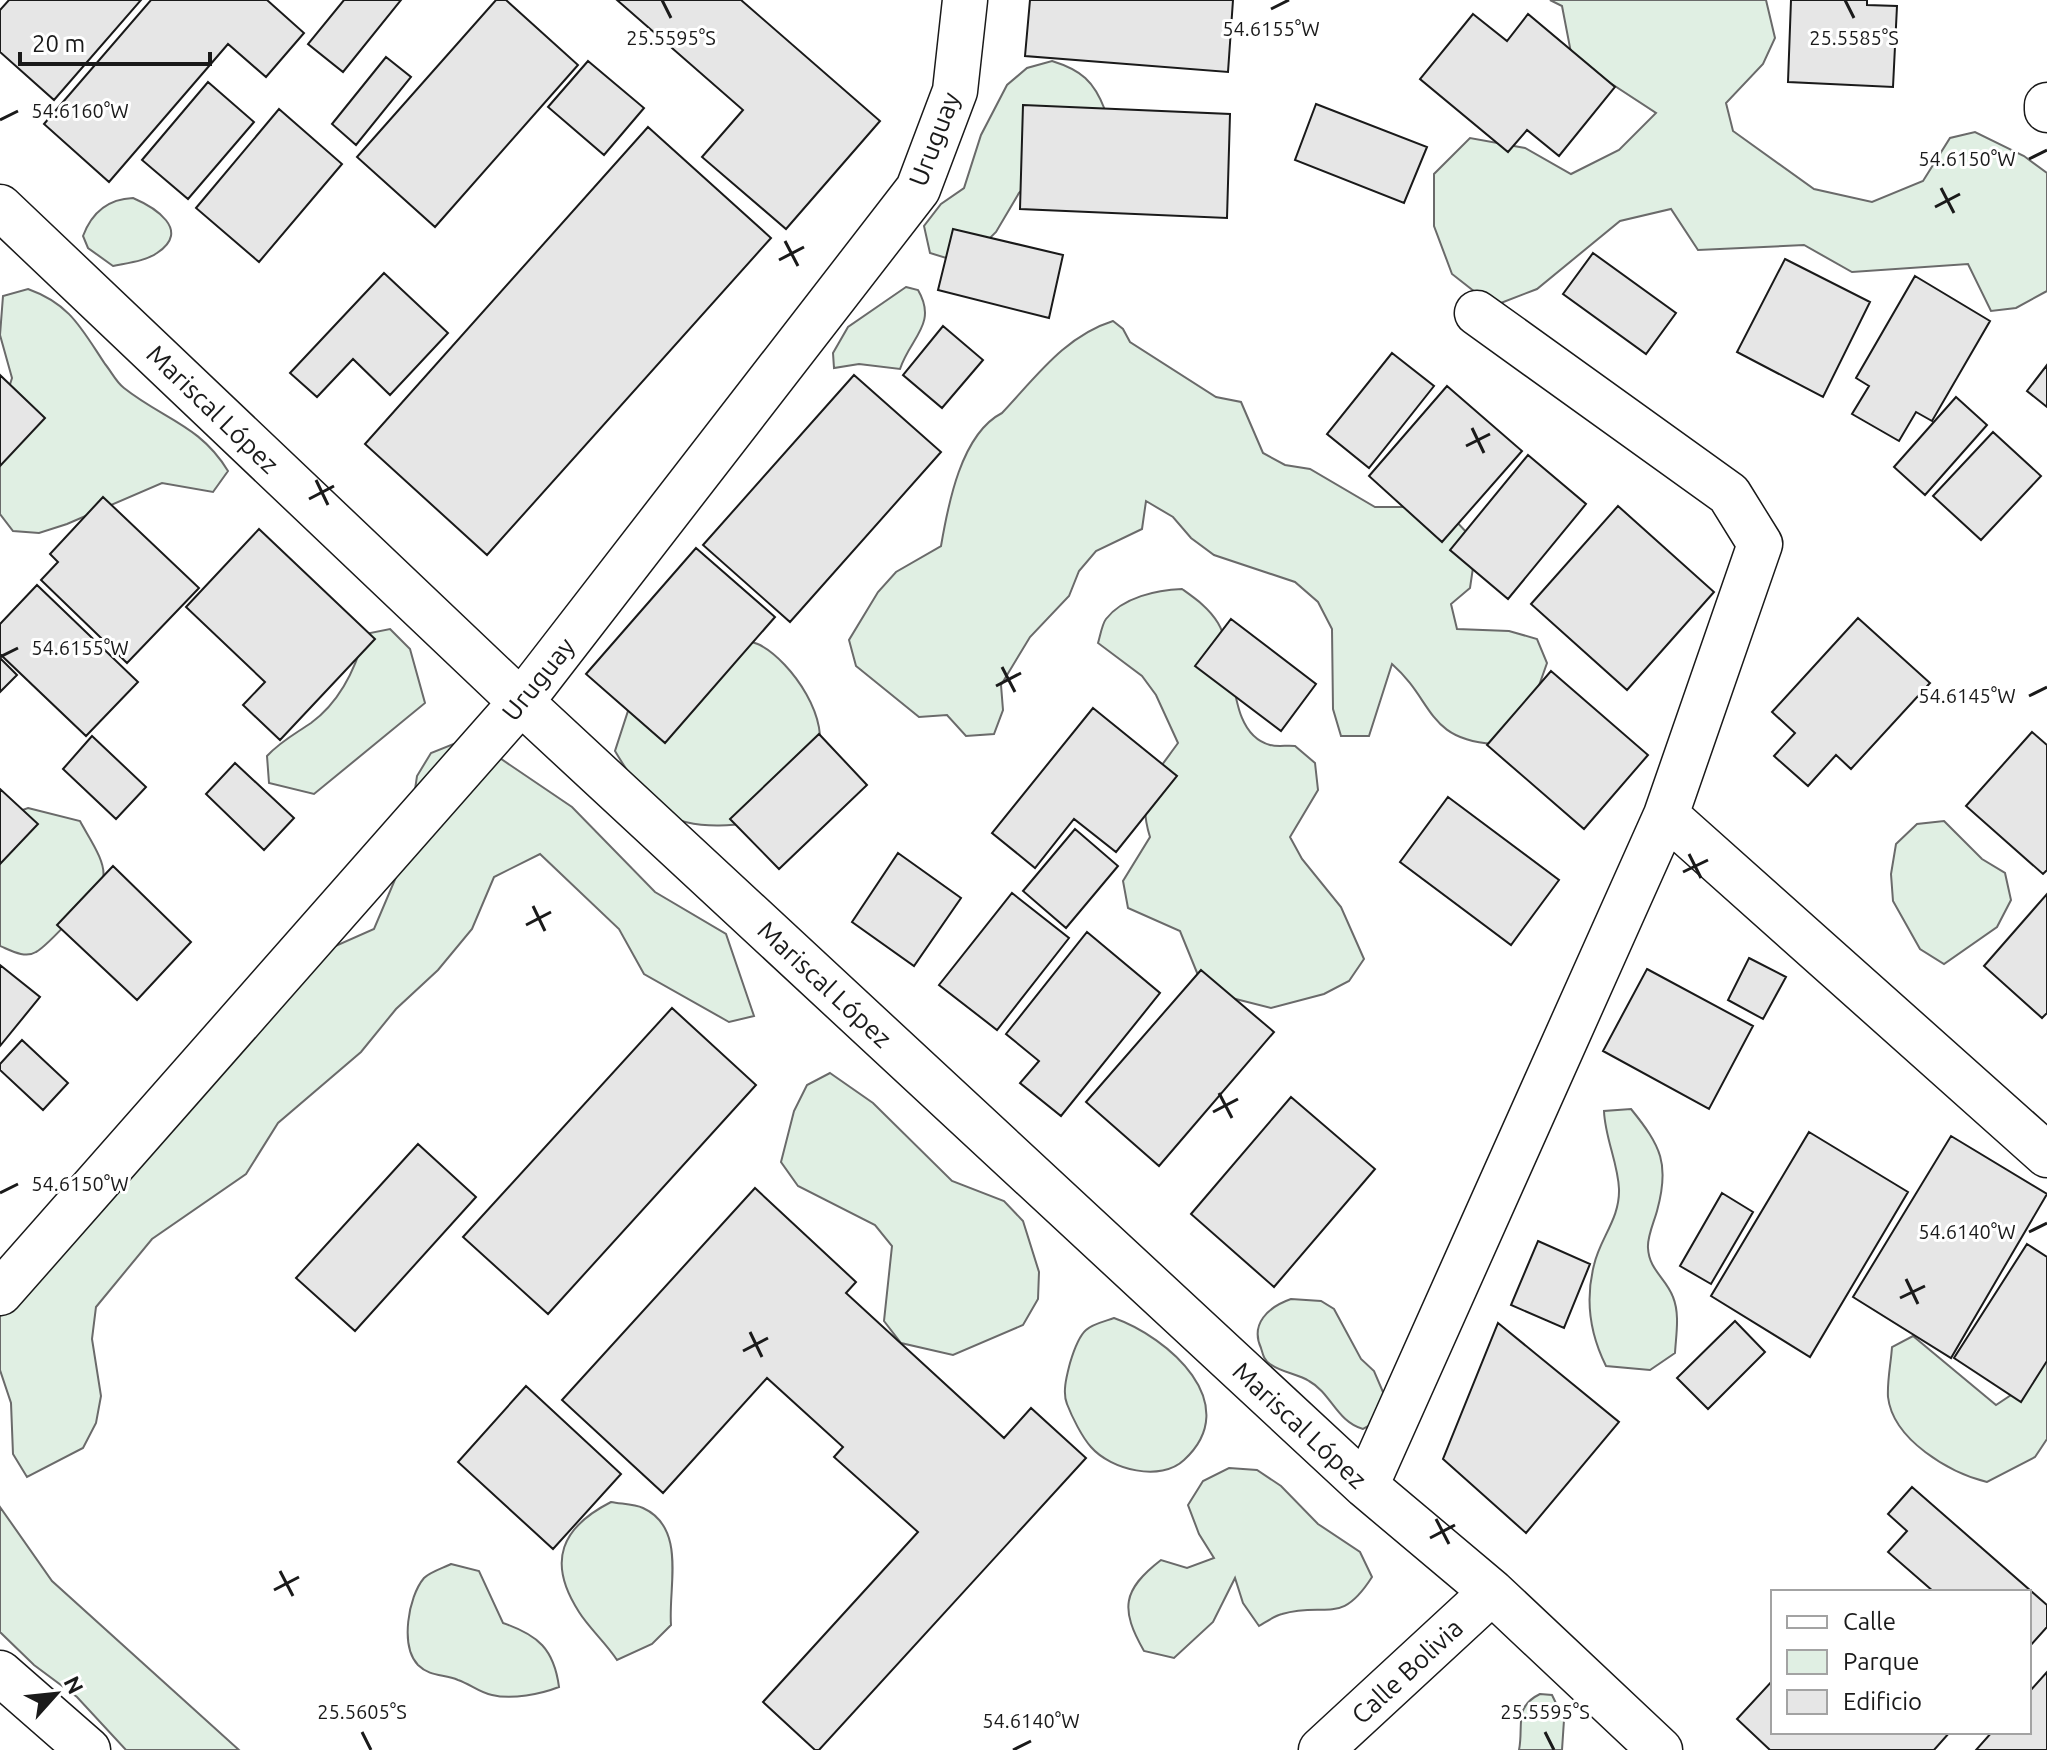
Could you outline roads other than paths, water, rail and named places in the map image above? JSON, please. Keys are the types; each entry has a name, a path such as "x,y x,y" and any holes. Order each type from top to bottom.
{"street":[{"name":"Uruguay","path":"0,1293 521,702 918,189 955,91 965,0"},
{"name":"Mariscal López","path":"0,207 521,702 1366,1486 1492,1592 1660,1750"},
{"path":"1366,1486 1666,815 1760,544 1729,494 1477,313"},
{"path":"1666,815 2047,1155"},
{"name":"Calle Bolivia","path":"1321,1750 1492,1592"},
{"path":"0,1673 88,1750"}]}
